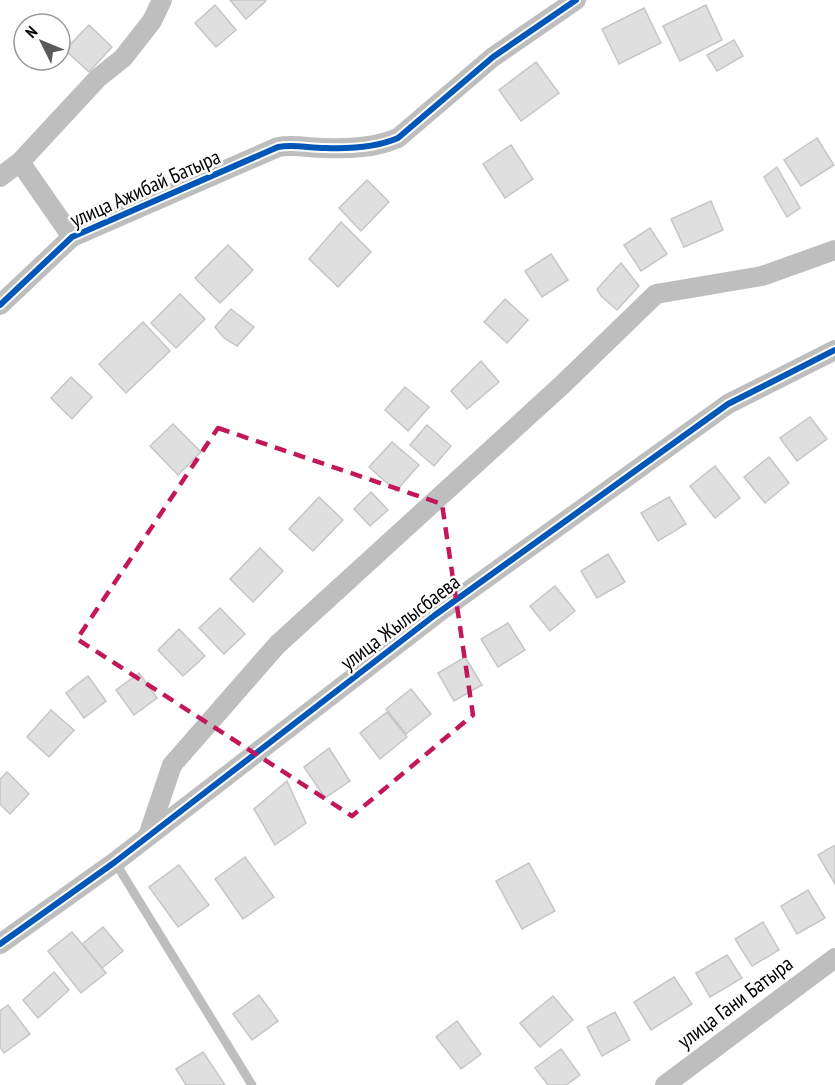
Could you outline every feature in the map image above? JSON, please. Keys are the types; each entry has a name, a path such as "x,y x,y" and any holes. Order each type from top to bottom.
{"street":[{"path":"0,177 20,162 98,78 123,58 152,21 162,0"},
{"name":"улица Ажибай Батыра","path":"0,305 72,237 278,147 289,145 349,148 384,144 398,138 493,57 576,0"},
{"name":"улица Ажибай Батыра","path":"20,162 72,237"},
{"path":"148,836 172,765 277,645 562,385 656,294 762,276 835,250"},
{"name":"улица Жылысбаева","path":"0,944 115,862 435,615 728,404 835,350"},
{"name":"улица Гани Батыра","path":"664,1085 835,958"}],"lane":[{"path":"115,862 252,1085"}],"highlighted area":[{"path":"218,428 442,504 473,715 352,816 77,639"}],"building":[{"path":"230,0 265,0 266,1 246,19"},
{"path":"215,5 236,30 216,47 195,23"},
{"path":"706,5 722,40 680,61 663,26"},
{"path":"644,8 661,43 619,64 602,29"},
{"path":"89,25 112,47 89,72 72,56 72,43"},
{"path":"734,40 743,56 717,71 707,55"},
{"path":"536,62 559,93 521,121 499,90"},
{"path":"817,138 834,165 801,186 784,160"},
{"path":"511,145 533,179 505,198 483,164"},
{"path":"777,167 800,208 787,217 764,177"},
{"path":"367,180 389,202 361,231 339,208"},
{"path":"711,201 723,230 684,247 671,219"},
{"path":"341,222 371,252 338,287 309,259"},
{"path":"650,228 667,254 641,271 624,245"},
{"path":"228,245 253,270 220,303 195,278"},
{"path":"551,254 568,280 542,297 525,271"},
{"path":"621,263 639,286 617,310 601,296 597,289"},
{"path":"180,294 205,319 176,348 151,323"},
{"path":"505,299 528,320 507,343 484,322"},
{"path":"231,309 254,327 237,346 224,338 215,327"},
{"path":"143,322 170,351 126,393 99,364"},
{"path":"481,361 499,382 467,409 451,391"},
{"path":"71,377 92,397 72,419 51,398"},
{"path":"405,387 429,407 408,431 385,410"},
{"path":"810,417 827,439 797,461 780,438"},
{"path":"173,424 201,452 178,475 150,446"},
{"path":"427,425 451,446 434,466 410,445"},
{"path":"392,442 419,465 396,491 369,467"},
{"path":"769,457 789,483 765,503 744,477"},
{"path":"715,466 740,498 715,518 690,486"},
{"path":"371,492 388,510 370,526 354,509"},
{"path":"319,497 343,520 313,551 289,529"},
{"path":"669,497 686,524 658,541 641,513"},
{"path":"260,548 283,571 253,602 230,579"},
{"path":"608,554 625,582 597,598 581,571"},
{"path":"555,586 575,611 550,631 530,606"},
{"path":"220,608 245,634 224,654 199,628"},
{"path":"508,623 525,650 498,667 481,639"},
{"path":"179,629 205,656 183,676 158,650"},
{"path":"465,657 482,685 454,701 438,673"},
{"path":"139,673 157,698 134,715 116,690"},
{"path":"88,676 106,701 84,718 66,693"},
{"path":"411,689 431,714 406,734 386,709"},
{"path":"51,710 74,730 49,757 27,737"},
{"path":"387,712 407,737 380,759 360,733"},
{"path":"329,748 350,781 325,798 304,767"},
{"path":"7,772 29,794 10,814 0,804 0,779"},
{"path":"287,781 306,823 275,845 254,809"},
{"path":"835,845 835,884 818,855"},
{"path":"245,857 274,897 243,919 215,879"},
{"path":"529,863 555,911 522,929 496,881"},
{"path":"179,865 209,905 178,927 149,887"},
{"path":"808,890 825,918 797,934 781,906"},
{"path":"763,922 779,950 752,966 735,939"},
{"path":"103,927 123,951 102,968 82,944"},
{"path":"72,932 106,973 81,993 48,951"},
{"path":"727,955 742,978 710,997 696,973"},
{"path":"54,972 69,990 38,1018 23,1000"},
{"path":"674,977 692,1004 651,1030 634,1002"},
{"path":"259,995 278,1021 252,1040 233,1014"},
{"path":"553,996 573,1020 540,1047 520,1023"},
{"path":"8,1005 30,1034 4,1053 0,1047 0,1011"},
{"path":"615,1012 630,1040 602,1056 587,1027"},
{"path":"457,1021 481,1054 461,1069 436,1037"},
{"path":"561,1049 580,1075 566,1085 548,1085 535,1068"},
{"path":"203,1052 225,1085 186,1085 176,1069"}],"cycle path":[{"path":"0,305 72,237 278,147 353,148 371,146 398,138 493,57 576,0"},
{"path":"0,944 115,862 435,615 728,404 835,350"}]}
